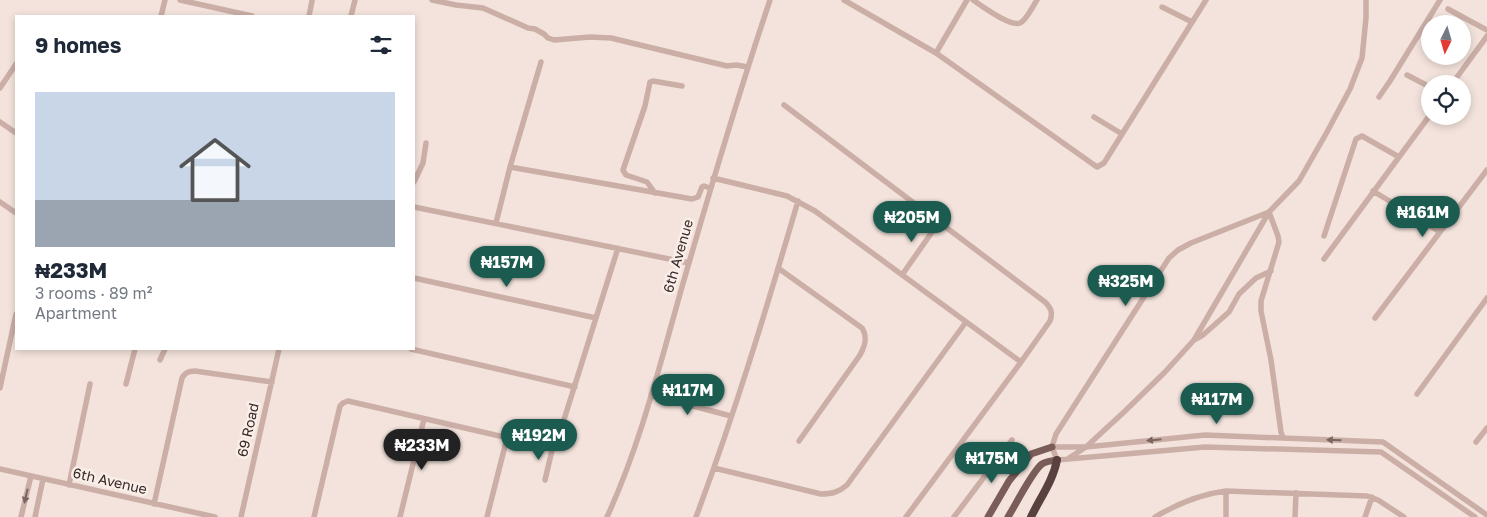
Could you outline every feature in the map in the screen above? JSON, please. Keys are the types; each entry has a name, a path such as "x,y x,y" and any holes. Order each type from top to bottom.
{"highway":[{"path":"1031,517 1051,482 1057,460"}],"main road":[{"path":"988,517 1009,481 1031,454 1052,447"},
{"path":"1008,517 1041,464 1057,460"}],"street":[{"path":"161,15 164,0"},
{"path":"180,0 233,14"},
{"path":"352,15 355,0"},
{"path":"432,0 483,8 528,28 536,29 554,40 590,37 611,38 727,66 748,67"},
{"name":"6th Avenue","path":"607,517 632,456 713,178 770,0"},
{"path":"844,0 936,53 1092,165 1097,166 1104,163 1206,0"},
{"path":"936,53 968,0"},
{"path":"973,0 1015,24 1024,20 1037,0"},
{"path":"1067,459 1086,447 1152,386 1194,340 1269,212 1299,181 1350,89 1362,58 1366,0"},
{"path":"1378,97 1440,0"},
{"path":"310,15 312,1"},
{"path":"1162,7 1192,22"},
{"path":"1448,9 1487,30"},
{"path":"1459,75 1487,36"},
{"path":"496,223 510,167 541,62"},
{"path":"0,88 15,66"},
{"path":"1407,75 1421,82"},
{"path":"655,193 647,182 626,175 622,170 645,106 650,82 653,80 682,86"},
{"path":"784,105 1045,302 1051,310 1050,321 906,517"},
{"path":"1094,117 1122,134"},
{"path":"0,122 15,132"},
{"path":"1324,258 1422,125"},
{"path":"1324,236 1356,139 1362,136 1399,158"},
{"path":"415,180 423,163 426,143"},
{"path":"510,167 692,200 698,197 702,187 710,188"},
{"path":"1375,318 1487,170"},
{"path":"713,178 798,200 1021,362"},
{"path":"1373,191 1440,232"},
{"path":"696,517 731,416 798,200"},
{"path":"0,202 15,212"},
{"path":"415,207 689,263"},
{"path":"1269,212 1279,242 1261,301 1261,311 1267,334 1283,438"},
{"path":"1269,212 1191,243 1178,250 1169,258 1056,434 1052,447 1057,460 1205,447 1381,452 1474,517"},
{"path":"902,275 939,222"},
{"path":"545,480 553,446 557,442 618,248"},
{"path":"778,268 862,328 865,336 865,345 860,355 799,440"},
{"path":"1194,340 1203,335 1229,312 1239,294 1256,278 1271,271"},
{"path":"415,278 596,318"},
{"path":"1417,394 1487,298"},
{"path":"0,388 15,319"},
{"path":"714,468 821,494 840,490 847,485 966,322"},
{"path":"9,347 15,347"},
{"path":"126,384 135,350"},
{"path":"160,360 165,350"},
{"name":"69 Road","path":"241,517 279,350"},
{"path":"414,350 575,387"},
{"path":"154,504 184,375 190,371 195,371 272,382"},
{"path":"69,485 90,384"},
{"path":"651,395 731,416"},
{"path":"314,517 340,406 348,401 547,447 553,446"},
{"path":"400,517 424,419"},
{"path":"1476,442 1487,428"},
{"path":"1052,447 1086,447 1205,435 1383,442 1487,515"},
{"path":"487,517 507,438"},
{"path":"954,517 1012,440"},
{"name":"6th Avenue","path":"0,469 215,517"},
{"path":"21,517 31,476"},
{"path":"35,517 43,479"},
{"path":"1226,491 1226,517"},
{"path":"1155,517 1164,515 1194,498 1226,491 1372,497 1404,517"},
{"path":"1295,517 1296,493"},
{"path":"1365,517 1372,497"}]}
